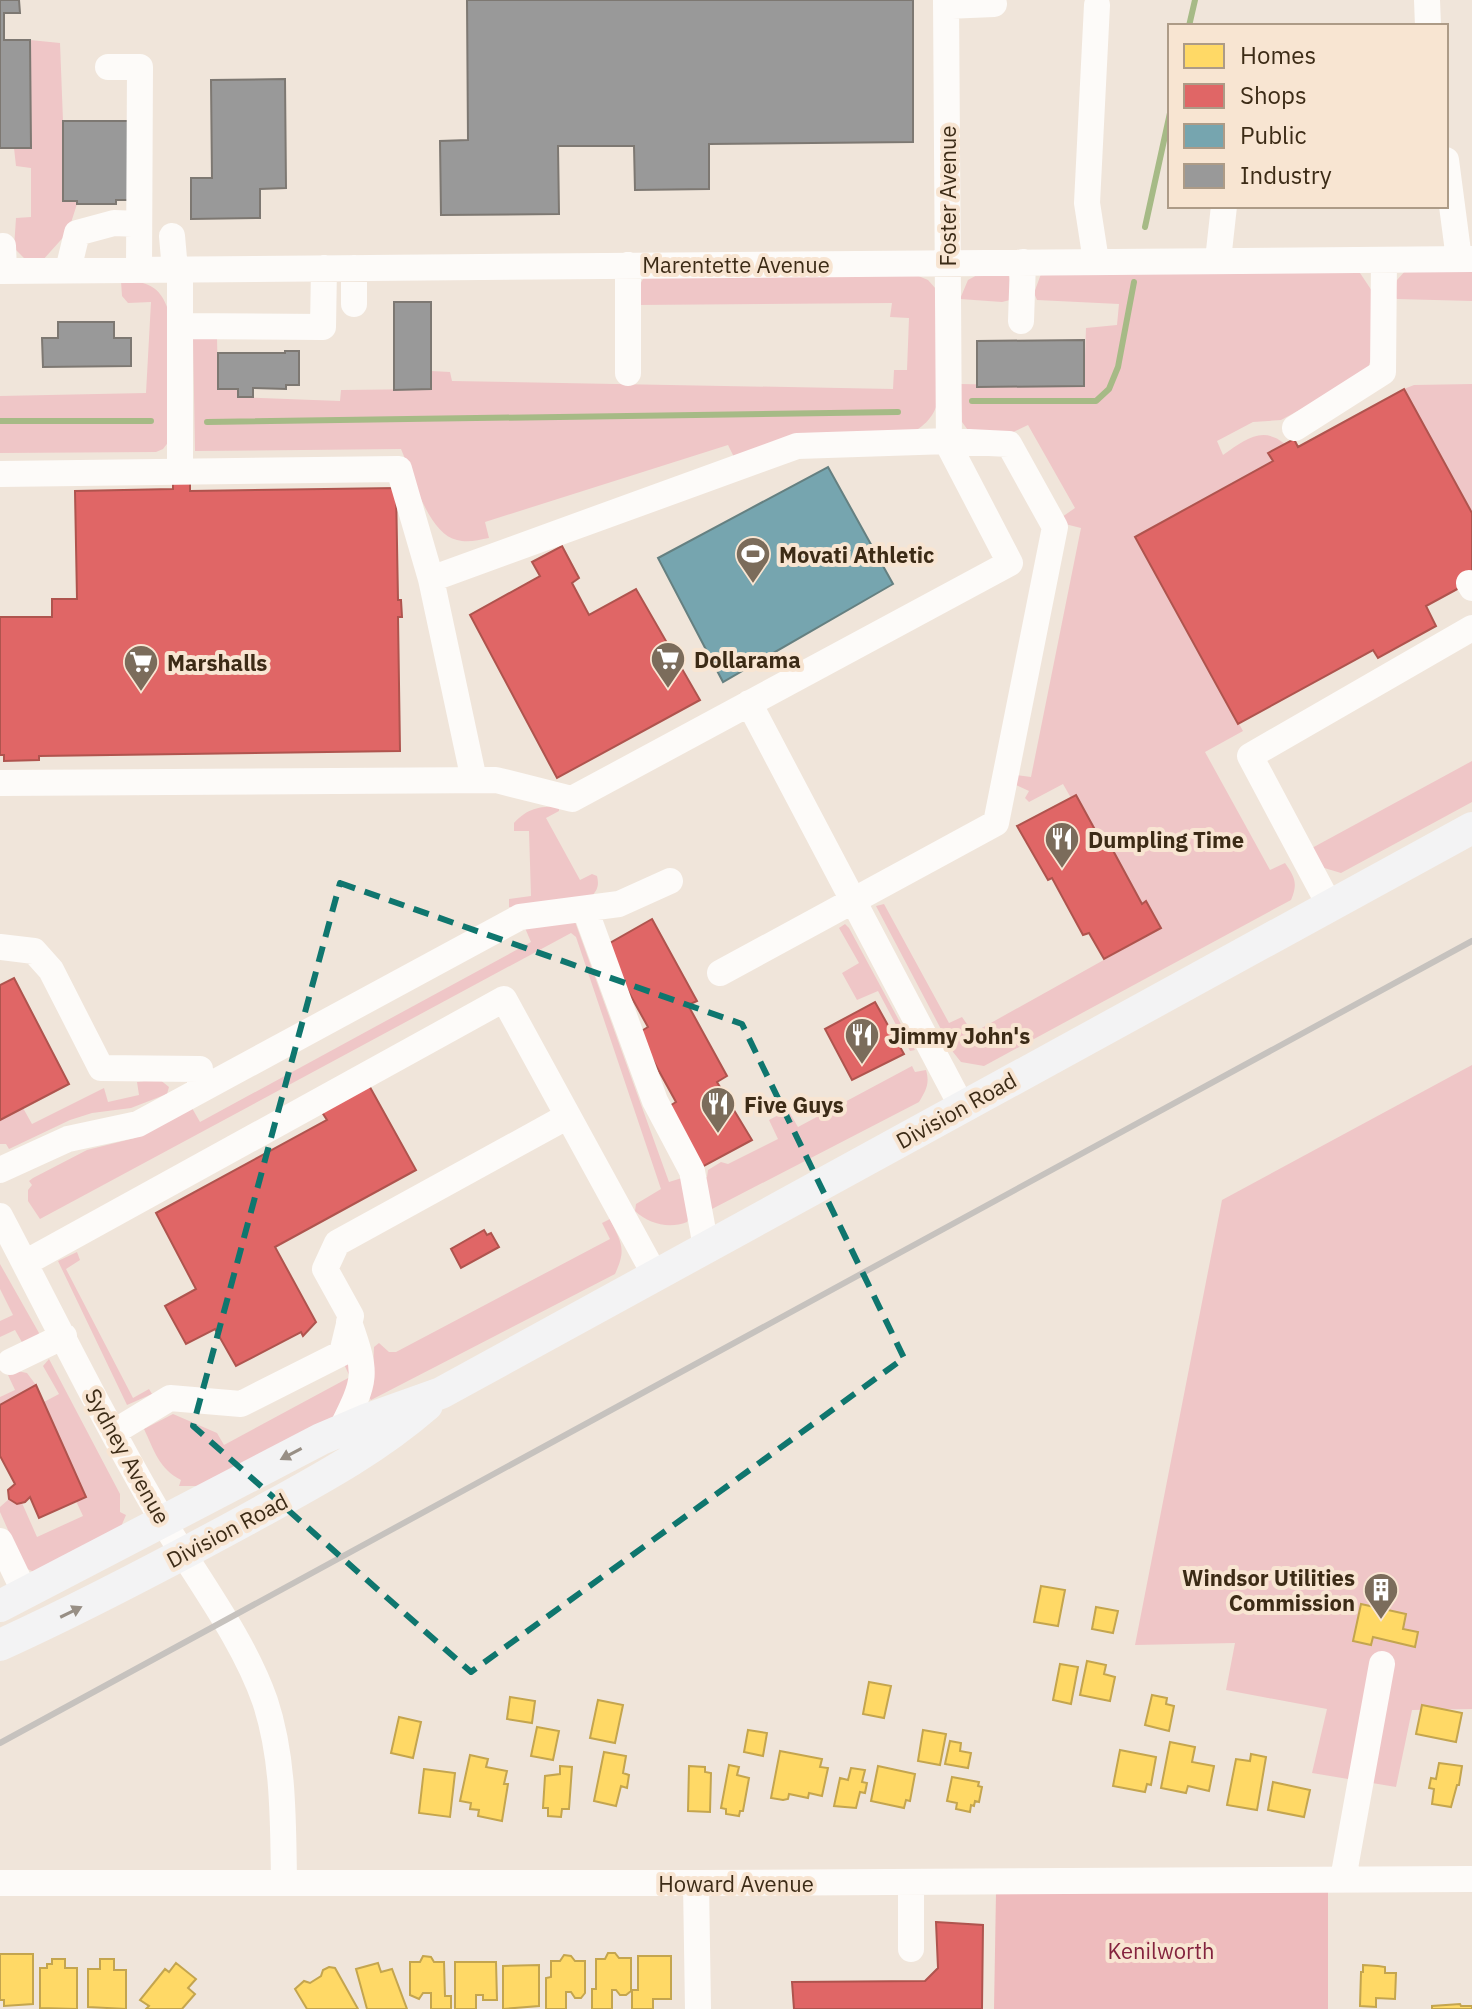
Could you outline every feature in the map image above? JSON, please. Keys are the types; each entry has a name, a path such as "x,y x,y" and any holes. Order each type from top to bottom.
{"main road":[{"name":"Division Road","path":"13,1599 341,1430 441,1393 1472,828"},
{"name":"Division Road","path":"0,1645 115,1590 362,1455 441,1393"}],"street":[{"path":"1427,0 1428,24"},
{"path":"946,3 994,4"},
{"name":"Foster Avenue","path":"946,3 949,441"},
{"path":"1096,261 1087,203 1097,5"},
{"path":"108,67 140,67 139,270"},
{"path":"1448,170 1466,259"},
{"path":"1218,260 1224,208"},
{"path":"68,270 77,233 114,223 139,224"},
{"path":"172,236 180,326 180,471"},
{"name":"Marentette Avenue","path":"2,263 36,282 68,270 111,283 139,270 1466,259"},
{"path":"1295,428 1383,372 1384,260"},
{"path":"1021,321 1023,262"},
{"path":"628,265 628,373"},
{"path":"180,326 323,327 324,268"},
{"path":"354,268 354,304"},
{"path":"431,579 797,446 949,441 1009,444 1055,527 996,823 720,973"},
{"path":"0,783 496,780 572,799 1010,563 949,441"},
{"path":"0,474 399,469 431,579 474,780"},
{"path":"1330,906 1250,756 1472,628"},
{"path":"749,703 962,1107"},
{"path":"0,1170 68,1139 138,1124 520,917 619,904 670,881"},
{"path":"585,909 655,1101 692,1171 706,1247"},
{"path":"0,947 34,951 51,970 101,1068 200,1069 200,1090"},
{"path":"25,1263 504,999 655,1275"},
{"path":"114,1432 170,1398 241,1404 342,1353 351,1316 325,1269 337,1243 568,1116"},
{"name":"Sydney Avenue","path":"0,1216 163,1522 229,1630 265,1701 279,1769 284,1881"},
{"path":"341,1430 361,1388 362,1360 349,1322"},
{"path":"10,1362 64,1336"},
{"path":"0,1541 13,1599"},
{"path":"1343,1879 1382,1664"},
{"name":"Howard Avenue","path":"0,1883 1472,1879"},
{"path":"911,1882 911,1949"},
{"path":"696,1883 698,2009"}],"highlighted area":[{"path":"340,883 742,1024 904,1358 471,1672 193,1426"}],"shaded area":[{"path":"30,40 60,43 63,121 77,204 68,232 42,261 27,261 14,248 16,218 31,217 31,168 16,166 14,148 31,147"},
{"path":"1472,269 1472,301 1397,299 1392,294 1397,280 1406,270"},
{"path":"1358,270 1374,294 1372,356 1361,377 1281,420 1253,422 1217,441 1223,455 1246,440 1261,435 1277,438 1285,444 1269,453 1273,461 1135,537 1243,731 1205,752 1270,870 1285,863 1291,872 1295,885 1291,900 984,1066 961,1062 876,906 884,904 949,1023 962,1017 971,1030 980,1029 1161,928 1146,902 1142,904 1111,846 1105,848 1076,796 1071,798 1063,784 1029,802 1025,798 1029,791 1014,784 1016,775 1031,777 1081,528 1065,524 1062,517 1075,508 1028,425 1007,435 970,433 962,422 960,384 1084,386 1086,328 1117,325 1119,304 1037,300 1034,293 1041,274"},
{"path":"979,274 1008,274 1013,287 1010,300 960,299 968,280"},
{"path":"916,275 928,280 936,289 938,401 926,422 906,437 735,459 728,445 485,522 489,538 469,541 447,535 429,515 401,449 195,451 193,337 217,337 218,388 238,389 238,397 340,401 341,390 431,389 431,371 450,372 452,381 893,389 894,370 907,370 909,318 890,317 892,303 637,305 636,292 644,277"},
{"path":"121,281 151,286 157,290 169,312 170,440 156,452 0,453 0,396 146,393 151,302 128,303 122,296"},
{"path":"1472,384 1472,513 1404,389 1414,385"},
{"path":"1472,761 1472,802 1341,873 1321,867 1312,848"},
{"path":"559,806 559,811 546,818 580,880 592,874 597,876 597,889 592,896 522,910 509,907 509,899 531,896 529,831 514,831 514,823 534,809"},
{"path":"574,919 669,1182 685,1177 692,1210 687,1222 660,1224 635,1211 636,1204 661,1189 576,937 571,933 40,1219 28,1201 28,1190 32,1185 29,1181 87,1150 135,1138 192,1108 200,1122 531,942 525,928"},
{"path":"845,924 915,1050 910,1051 878,991 857,1000 842,973 859,963 839,928"},
{"path":"1472,1065 1472,1709 1412,1710 1396,1787 1312,1773 1327,1709 1226,1690 1235,1643 1135,1645 1222,1200"},
{"path":"912,1066 915,1072 926,1070 928,1079 919,1102 710,1210 703,1179 707,1177 708,1170 721,1162 728,1164 778,1139 769,1120 788,1110 798,1127"},
{"path":"159,1079 169,1087 167,1094 131,1108 92,1113 70,1120 9,1149 6,1144 0,1144 0,1120 23,1108 32,1124 104,1088 108,1102 139,1095 137,1082"},
{"path":"610,1219 622,1252 615,1274 371,1400 367,1395 373,1371 374,1347 379,1343 389,1352 396,1352 610,1239 602,1223"},
{"path":"77,1252 80,1260 66,1269 133,1398 149,1389 152,1394 127,1405 58,1261"},
{"path":"0,1264 39,1333 37,1338 23,1344 15,1330 0,1337 0,1321 13,1315 0,1289"},
{"path":"49,1359 120,1494 120,1512 126,1515 120,1529 39,1574 25,1568 0,1507 9,1499 17,1504 22,1503 37,1537 83,1516 76,1501 86,1496 44,1402 59,1394 43,1366"},
{"path":"347,1360 357,1375 330,1422 206,1486 179,1486 181,1480 162,1465 144,1429 173,1414 217,1433 224,1445 350,1377 343,1362"},
{"path":"17,1371 27,1373 36,1385 0,1405 0,1397 15,1390 8,1375"}],"green space":[{"name":"Kenilworth","path":"1328,1890 1328,2009 994,2009 996,1892"}],"building: Homes":[{"path":"1041,1586 1065,1590 1058,1626 1034,1622"},
{"name":"Windsor Utilities Commission","path":"1361,1604 1406,1614 1403,1629 1418,1632 1415,1647 1373,1637 1371,1645 1353,1641"},
{"path":"1096,1607 1118,1611 1113,1633 1092,1629"},
{"path":"1087,1661 1106,1665 1104,1674 1115,1677 1110,1701 1080,1695"},
{"path":"1060,1664 1078,1667 1071,1704 1053,1700"},
{"path":"869,1682 891,1686 884,1718 863,1714"},
{"path":"1152,1695 1167,1698 1166,1704 1174,1706 1169,1731 1145,1725"},
{"path":"510,1697 535,1701 532,1723 507,1719"},
{"path":"598,1700 623,1705 615,1743 590,1738"},
{"path":"1422,1705 1462,1713 1456,1742 1416,1734"},
{"path":"399,1717 421,1722 413,1758 391,1753"},
{"path":"537,1727 559,1731 553,1760 531,1756"},
{"path":"748,1730 767,1733 763,1756 744,1752"},
{"path":"923,1730 946,1734 940,1765 918,1761"},
{"path":"950,1741 961,1743 960,1751 971,1753 968,1768 945,1764"},
{"path":"1170,1742 1195,1747 1192,1762 1214,1766 1209,1791 1188,1786 1186,1793 1161,1788"},
{"path":"1120,1750 1156,1757 1151,1785 1147,1784 1145,1792 1113,1786"},
{"path":"780,1751 822,1759 820,1767 828,1768 822,1796 809,1793 808,1798 789,1794 788,1799 771,1798"},
{"path":"604,1752 626,1756 623,1773 629,1775 627,1788 621,1786 616,1806 594,1801"},
{"path":"1251,1754 1266,1757 1257,1810 1227,1805 1236,1759 1250,1761"},
{"path":"470,1755 488,1759 486,1767 507,1771 502,1821 478,1816 479,1810 470,1809 471,1803 460,1801"},
{"path":"1439,1763 1462,1766 1451,1807 1432,1804 1434,1789 1429,1788 1431,1778 1436,1779"},
{"path":"729,1765 739,1767 737,1775 749,1778 743,1811 739,1816 726,1814 726,1809 721,1808"},
{"path":"560,1766 572,1767 569,1809 562,1809 561,1817 548,1816 548,1808 543,1808 545,1776 560,1774"},
{"path":"689,1766 705,1767 705,1772 711,1773 710,1812 688,1811"},
{"path":"878,1766 915,1774 910,1801 906,1800 904,1808 871,1801"},
{"path":"851,1768 865,1770 862,1782 867,1783 865,1793 860,1792 856,1808 834,1806 840,1778 848,1780"},
{"path":"424,1769 455,1773 450,1817 419,1813"},
{"path":"952,1777 979,1782 978,1786 982,1787 979,1802 971,1805 970,1812 956,1809 957,1803 947,1801"},
{"path":"1273,1782 1310,1790 1304,1817 1268,1810"},
{"path":"608,1953 615,1953 619,1958 631,1958 631,1991 620,1995 612,1990 612,2009 592,2009 596,1959 605,1959"},
{"path":"0,1954 33,1954 33,2004 4,2006 4,2000 0,2000"},
{"path":"564,1955 571,1956 575,1961 585,1961 585,1993 581,1998 575,1998 571,1992 566,1992 566,2009 546,2009 546,1978 551,1977 551,1961 560,1961"},
{"path":"423,1956 431,1957 434,1962 444,1962 445,1996 451,1996 451,2009 431,2009 431,1993 423,1993 419,1999 410,1995 410,1962 420,1962"},
{"path":"638,1956 671,1956 671,1999 653,1999 653,2009 632,2009 632,1990 638,1990"},
{"path":"52,1959 65,1959 65,1968 77,1968 77,2009 40,2008 40,1968 47,1968 47,1964 52,1964"},
{"path":"100,1959 114,1959 114,1970 126,1970 126,2009 88,2007 88,1969 100,1969"},
{"path":"455,1962 496,1962 497,2000 483,2000 483,1995 476,1995 476,2009 455,2009"},
{"path":"176,1963 196,1979 188,1988 195,1994 182,2009 146,2009 149,2006 140,2000 165,1969 169,1972"},
{"path":"378,1963 381,1972 392,1969 407,2009 367,2009 356,1969"},
{"path":"539,1965 539,2006 503,2009 503,1966"},
{"path":"1363,1965 1385,1967 1385,1973 1396,1973 1395,1999 1376,1998 1376,2007 1360,2006"},
{"path":"335,1968 358,2009 307,2009 295,1989 304,1981 310,1983 321,1976 323,1970"},
{"path":"1432,2006 1472,2006 1472,2009 1432,2009"}],"building: Shops":[{"path":"1404,389 1472,513 1472,581 1426,606 1436,626 1378,658 1373,650 1238,724 1135,537 1273,461 1268,453 1294,439 1298,447"},
{"path":"173,481 190,481 190,491 396,488 398,600 401,600 402,617 398,617 400,751 39,756 39,760 4,761 4,755 0,755 0,617 52,617 52,599 77,599 75,491 173,489"},
{"path":"562,546 579,578 572,583 589,615 636,589 700,700 557,778 470,615 540,576 532,562"},
{"path":"1076,795 1105,848 1110,845 1142,904 1146,901 1161,928 1104,959 1089,933 1083,935 1052,878 1048,880 1017,826"},
{"path":"652,919 697,1001 688,1005 727,1076 717,1082 752,1140 702,1167 668,1107 676,1102 638,1033 648,1027 607,953 610,943"},
{"path":"14,978 69,1084 0,1120 0,985"},
{"path":"875,1002 904,1054 852,1080 825,1029"},
{"path":"366,1080 416,1170 275,1247 316,1322 303,1336 301,1332 236,1366 215,1329 186,1344 165,1306 196,1289 156,1213 327,1120 318,1106"},
{"path":"484,1230 487,1235 491,1233 499,1247 461,1268 451,1249"},
{"path":"36,1385 86,1497 39,1518 30,1497 17,1504 9,1499 8,1490 15,1484 0,1456 0,1405"},
{"path":"936,1922 983,1925 982,2009 794,2009 792,1982 925,1981 938,1968"}],"building: Public":[{"path":"828,467 893,584 723,682 658,558"}],"building: Industry":[{"path":"0,0 19,0 20,13 4,13 4,40 30,40 31,148 0,148"},
{"path":"467,0 913,0 913,142 709,144 709,189 635,190 634,146 558,146 559,214 441,215 440,141 468,140"},
{"path":"285,79 286,188 260,189 260,218 191,219 191,178 212,178 211,80"},
{"path":"63,121 130,121 131,200 116,200 116,204 63,201"},
{"path":"394,302 431,302 431,389 394,390"},
{"path":"58,322 114,322 114,338 131,338 131,366 43,367 42,338 58,338"},
{"path":"1084,340 1084,386 977,387 977,341"},
{"path":"299,351 299,385 286,385 286,389 253,388 253,397 238,397 238,389 218,389 218,353"}],"waterway":[{"path":"1189,24 1195,0"},
{"path":"1145,227 1168,122"},
{"path":"972,401 1096,401 1109,389 1118,367 1134,282"},
{"path":"207,422 898,412"},
{"path":"0,421 151,421"}],"railway":[{"path":"0,1743 1472,941"}],"place":[{"name":"Movati Athletic","path":"753,585"},
{"name":"Dollarama","path":"668,690"},
{"name":"Marshalls","path":"141,693"},
{"name":"Dumpling Time","path":"1062,870"},
{"name":"Jimmy John's","path":"862,1066"},
{"name":"Five Guys","path":"718,1135"},
{"name":"Windsor Utilities Commission","path":"1381,1621"}]}
